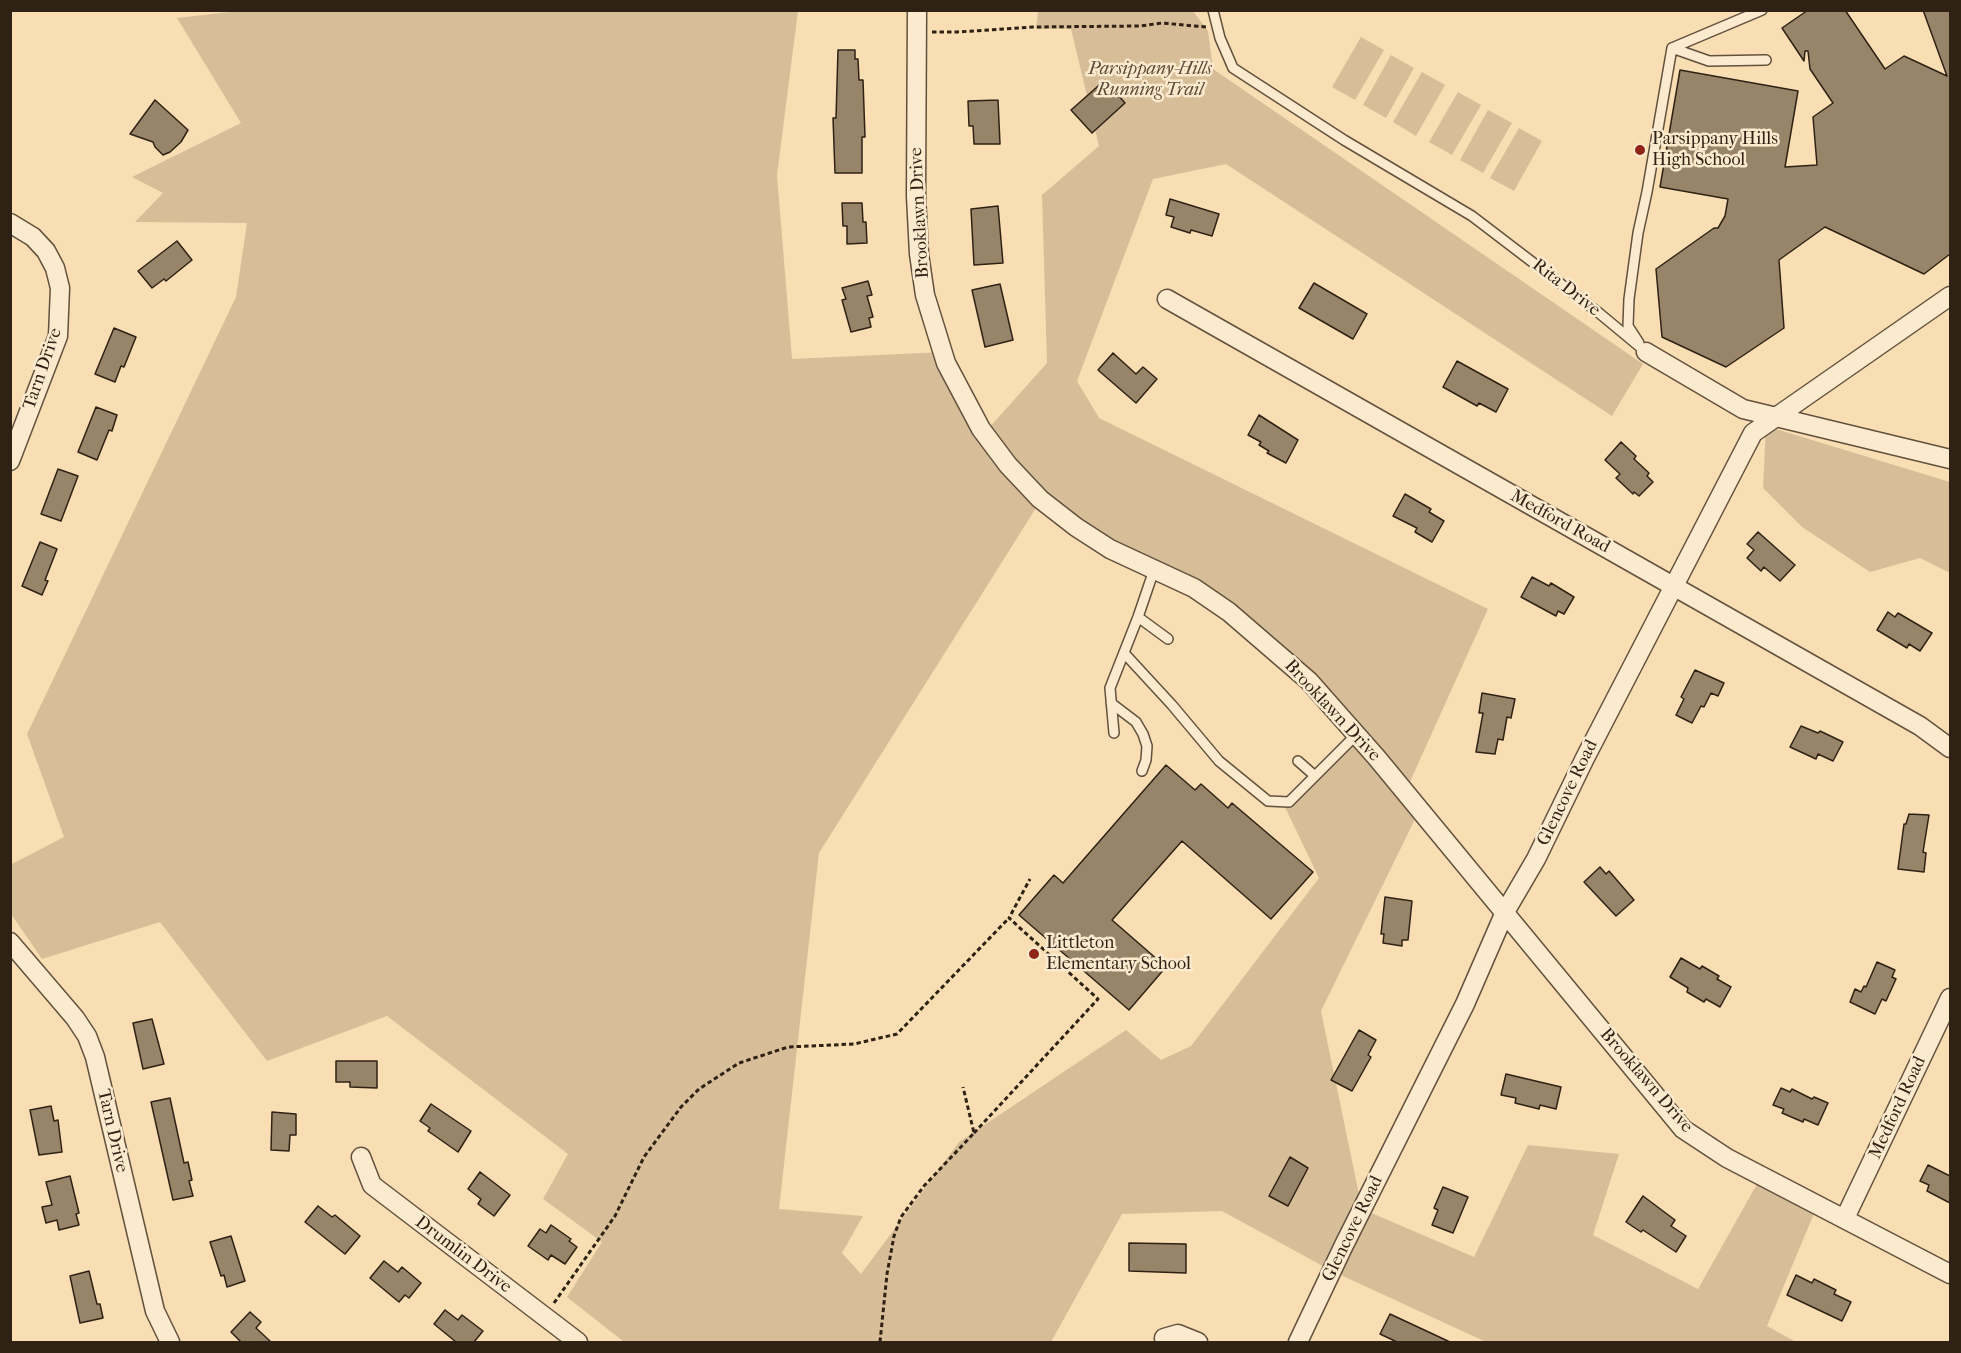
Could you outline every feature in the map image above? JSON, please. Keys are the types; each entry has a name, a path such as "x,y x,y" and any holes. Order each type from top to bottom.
{"street":[{"name":"Brooklawn Drive","path":"917,10 916,196 919,254 925,295 946,363 981,429 1008,465 1040,499 1076,527 1110,549 1194,588 1247,626 1309,681 1505,912 1683,1129 1727,1158 1950,1274"},
{"name":"Tarn Drive","path":"10,223 33,237 46,251 55,268 60,288 58,336 10,461"},
{"path":"1776,417 1950,296"},
{"name":"Medford Road","path":"1167,299 1920,726 1950,748"},
{"name":"Rita Drive","path":"1646,352 1743,409 1776,417"},
{"path":"1776,417 1950,459"},
{"name":"Glencove Road","path":"1298,1342 1465,1004 1505,912 1540,850 1673,586 1753,434 1776,417"},
{"name":"Tarn Drive","path":"10,942 75,1018 87,1036 95,1057 155,1311 170,1342"},
{"name":"Medford Road","path":"1845,1218 1950,998"},
{"name":"Drumlin Drive","path":"361,1157 372,1185 578,1342"},
{"path":"1164,1338 1178,1334 1198,1342"}],"lane":[{"name":"Rita Drive","path":"1212,10 1233,68 1344,140 1472,216 1646,352"},
{"path":"1672,48 1762,10"},
{"path":"1672,48 1709,61 1766,60"},
{"path":"1646,352 1628,326 1629,299 1638,233 1672,48"},
{"path":"1114,733 1110,688 1125,654 1154,570"},
{"path":"1138,617 1168,639"},
{"path":"1125,654 1219,761 1268,801 1289,802 1357,735"},
{"path":"1111,703 1136,722 1143,734 1147,746 1142,771"},
{"path":"1298,761 1315,776"}],"path":[{"path":"917,32 1032,27 1140,26 1162,23 1193,24 1217,28"},
{"path":"544,1317 615,1216 644,1157 681,1107 699,1089 739,1063 788,1047 854,1044 897,1034 1009,918 1030,879"},
{"path":"880,1342 887,1274 894,1236 901,1217 924,1186 1098,999 1009,918"},
{"path":"963,1087 974,1133"}],"green space":[{"name":"Parsippany-Hills Running Trail","path":"247,10 798,11 777,175 792,359 944,352 987,430 1047,363 1042,195 1099,146 1071,29 1036,29 1038,11 1193,11 1208,31 1213,69 1643,364 1612,416 1226,164 1153,179 1077,381 1099,418 1488,609 1404,795 1419,811 1321,1011 1362,1209 1474,1257 1528,1145 1619,1154 1593,1235 1698,1289 1762,1175 1818,1204 1767,1326 1796,1342 1486,1342 1332,1271 1222,1211 1122,1214 1051,1342 624,1342 567,1297 602,1242 543,1199 568,1154 387,1016 267,1061 160,922 42,959 11,914 10,865 64,837 27,734 236,297 247,223 135,222 163,193 132,177 241,123 177,18","holes":["1041,500 1259,632 1353,736 1283,803 1319,878 1191,1046 1161,1060 1126,1030 959,1142 861,1274 842,1253 863,1216 779,1209 819,853"]},
{"path":"1361,37 1384,50 1355,100 1332,87"},
{"path":"1391,55 1414,68 1386,118 1363,105"},
{"path":"1422,72 1445,85 1416,136 1393,122"},
{"path":"1458,92 1481,105 1452,155 1429,142"},
{"path":"1488,110 1512,123 1483,173 1460,160"},
{"path":"1519,128 1542,141 1514,191 1490,178"},
{"path":"1766,426 1950,482 1950,573 1920,558 1870,572 1802,527 1763,488"}],"building":[{"path":"1808,10 1845,10 1885,69 1904,56 1947,76 1923,10 1950,10 1950,254 1924,274 1825,227 1779,260 1784,328 1726,367 1662,337 1656,269 1714,228 1718,228 1725,216 1728,199 1660,187 1680,70 1798,91 1785,167 1817,165 1813,117 1833,103 1810,69 1808,51 1805,51 1804,61 1782,28"},
{"path":"838,50 855,50 859,80 863,80 865,137 862,137 862,173 835,173 833,118 836,118"},
{"path":"1105,80 1125,103 1092,133 1071,110"},
{"path":"155,100 188,130 181,142 163,155 153,142 130,134"},
{"path":"998,100 1000,144 974,144 973,126 969,126 968,101"},
{"path":"1170,199 1219,214 1212,236 1171,227 1174,217 1166,215"},
{"path":"842,203 862,203 867,243 847,244 847,226 843,226"},
{"path":"998,206 1003,263 974,265 971,209"},
{"path":"177,241 192,260 166,281 164,279 152,288 138,271"},
{"path":"868,281 872,295 867,296 873,317 869,318 871,327 851,332 842,300 846,299 842,288"},
{"path":"1314,283 1367,314 1353,339 1299,308"},
{"path":"1000,284 1013,340 985,347 972,290"},
{"path":"114,328 136,337 124,367 121,366 115,382 95,374"},
{"path":"1113,353 1136,374 1143,367 1157,379 1136,403 1098,370"},
{"path":"1457,361 1508,389 1496,412 1479,403 1477,406 1443,387"},
{"path":"96,407 117,415 112,431 109,430 97,460 78,452"},
{"path":"1259,415 1298,440 1286,463 1267,453 1269,451 1259,445 1261,442 1248,435"},
{"path":"1621,442 1636,456 1634,459 1649,473 1647,476 1653,482 1639,496 1634,492 1633,494 1616,478 1620,474 1605,460"},
{"path":"58,469 78,476 61,521 41,514"},
{"path":"1405,494 1431,509 1429,512 1444,521 1432,542 1415,532 1417,528 1393,516"},
{"path":"1758,532 1795,565 1780,581 1764,567 1761,571 1747,558 1754,550 1747,544"},
{"path":"40,542 57,549 42,595 22,586"},
{"path":"1532,577 1549,586 1551,583 1574,597 1564,614 1558,611 1556,616 1521,597"},
{"path":"1888,612 1895,617 1898,613 1932,633 1920,651 1909,644 1907,648 1877,630"},
{"path":"1695,670 1724,683 1718,696 1711,693 1692,723 1676,715 1684,699 1681,697"},
{"path":"1482,693 1515,699 1511,718 1507,717 1503,740 1498,739 1495,754 1476,752 1483,713 1479,713"},
{"path":"1801,726 1818,733 1820,731 1843,742 1833,761 1818,754 1816,759 1790,747"},
{"name":"Littleton Elementary School","path":"1166,765 1195,790 1201,784 1228,808 1232,803 1313,872 1271,919 1182,841 1112,920 1166,967 1129,1010 1019,915 1054,875 1063,883"},
{"path":"1909,814 1929,815 1923,852 1926,853 1924,872 1898,869 1904,824"},
{"path":"1600,867 1606,874 1609,871 1634,900 1616,916 1584,882"},
{"path":"1385,897 1412,901 1408,940 1402,940 1402,946 1383,943 1384,934 1381,934"},
{"path":"1681,958 1700,969 1702,966 1719,976 1717,979 1731,987 1720,1007 1706,999 1704,1002 1687,992 1688,988 1670,977"},
{"path":"1877,962 1895,970 1892,977 1896,979 1886,1001 1882,999 1875,1014 1850,1002 1855,989 1861,992 1864,986 1866,987"},
{"path":"152,1019 164,1064 143,1069 133,1023"},
{"path":"1359,1030 1376,1040 1368,1055 1371,1057 1352,1091 1331,1080"},
{"path":"336,1061 377,1061 377,1088 350,1087 350,1082 336,1082"},
{"path":"1506,1074 1561,1087 1556,1109 1540,1105 1539,1109 1515,1103 1516,1098 1501,1095"},
{"path":"1781,1088 1790,1092 1792,1089 1812,1099 1814,1097 1828,1103 1818,1125 1804,1119 1803,1122 1782,1113 1784,1109 1773,1105"},
{"path":"170,1098 184,1163 188,1162 193,1196 173,1200 151,1102"},
{"path":"431,1104 471,1131 458,1152 428,1131 430,1128 420,1121"},
{"path":"51,1106 54,1121 58,1120 62,1152 39,1155 30,1110"},
{"path":"272,1112 296,1114 296,1135 290,1135 289,1151 271,1150"},
{"path":"1290,1157 1308,1168 1288,1206 1269,1196"},
{"path":"1928,1165 1950,1176 1950,1203 1927,1191 1929,1185 1920,1181"},
{"path":"480,1172 510,1195 494,1216 478,1204 481,1199 468,1189"},
{"path":"70,1176 79,1213 76,1214 79,1225 59,1230 57,1220 46,1223 42,1207 52,1205 46,1182"},
{"path":"1443,1187 1468,1197 1453,1233 1432,1225 1438,1210 1434,1208"},
{"path":"1643,1196 1675,1220 1671,1226 1686,1236 1676,1252 1643,1230 1641,1232 1626,1222"},
{"path":"318,1206 332,1217 335,1215 360,1236 345,1254 305,1222"},
{"path":"551,1225 571,1239 569,1241 577,1247 565,1264 551,1255 548,1260 528,1246 540,1229 546,1233"},
{"path":"231,1236 245,1281 227,1287 210,1242"},
{"path":"1129,1243 1186,1244 1186,1273 1129,1271"},
{"path":"384,1261 398,1272 402,1267 421,1283 409,1298 405,1295 399,1302 370,1278"},
{"path":"89,1271 103,1318 80,1323 70,1276"},
{"path":"1796,1275 1812,1283 1814,1279 1836,1290 1834,1294 1851,1302 1842,1321 1787,1295"},
{"path":"445,1310 458,1320 462,1315 483,1331 474,1342 456,1342 434,1324"},
{"path":"250,1312 261,1322 256,1328 271,1342 241,1342 231,1332"},
{"path":"1390,1314 1450,1342 1397,1342 1380,1334"}],"place":[{"name":"Parsippany Hills High School","path":"1640,150"},
{"name":"Littleton Elementary School","path":"1034,954"}]}
